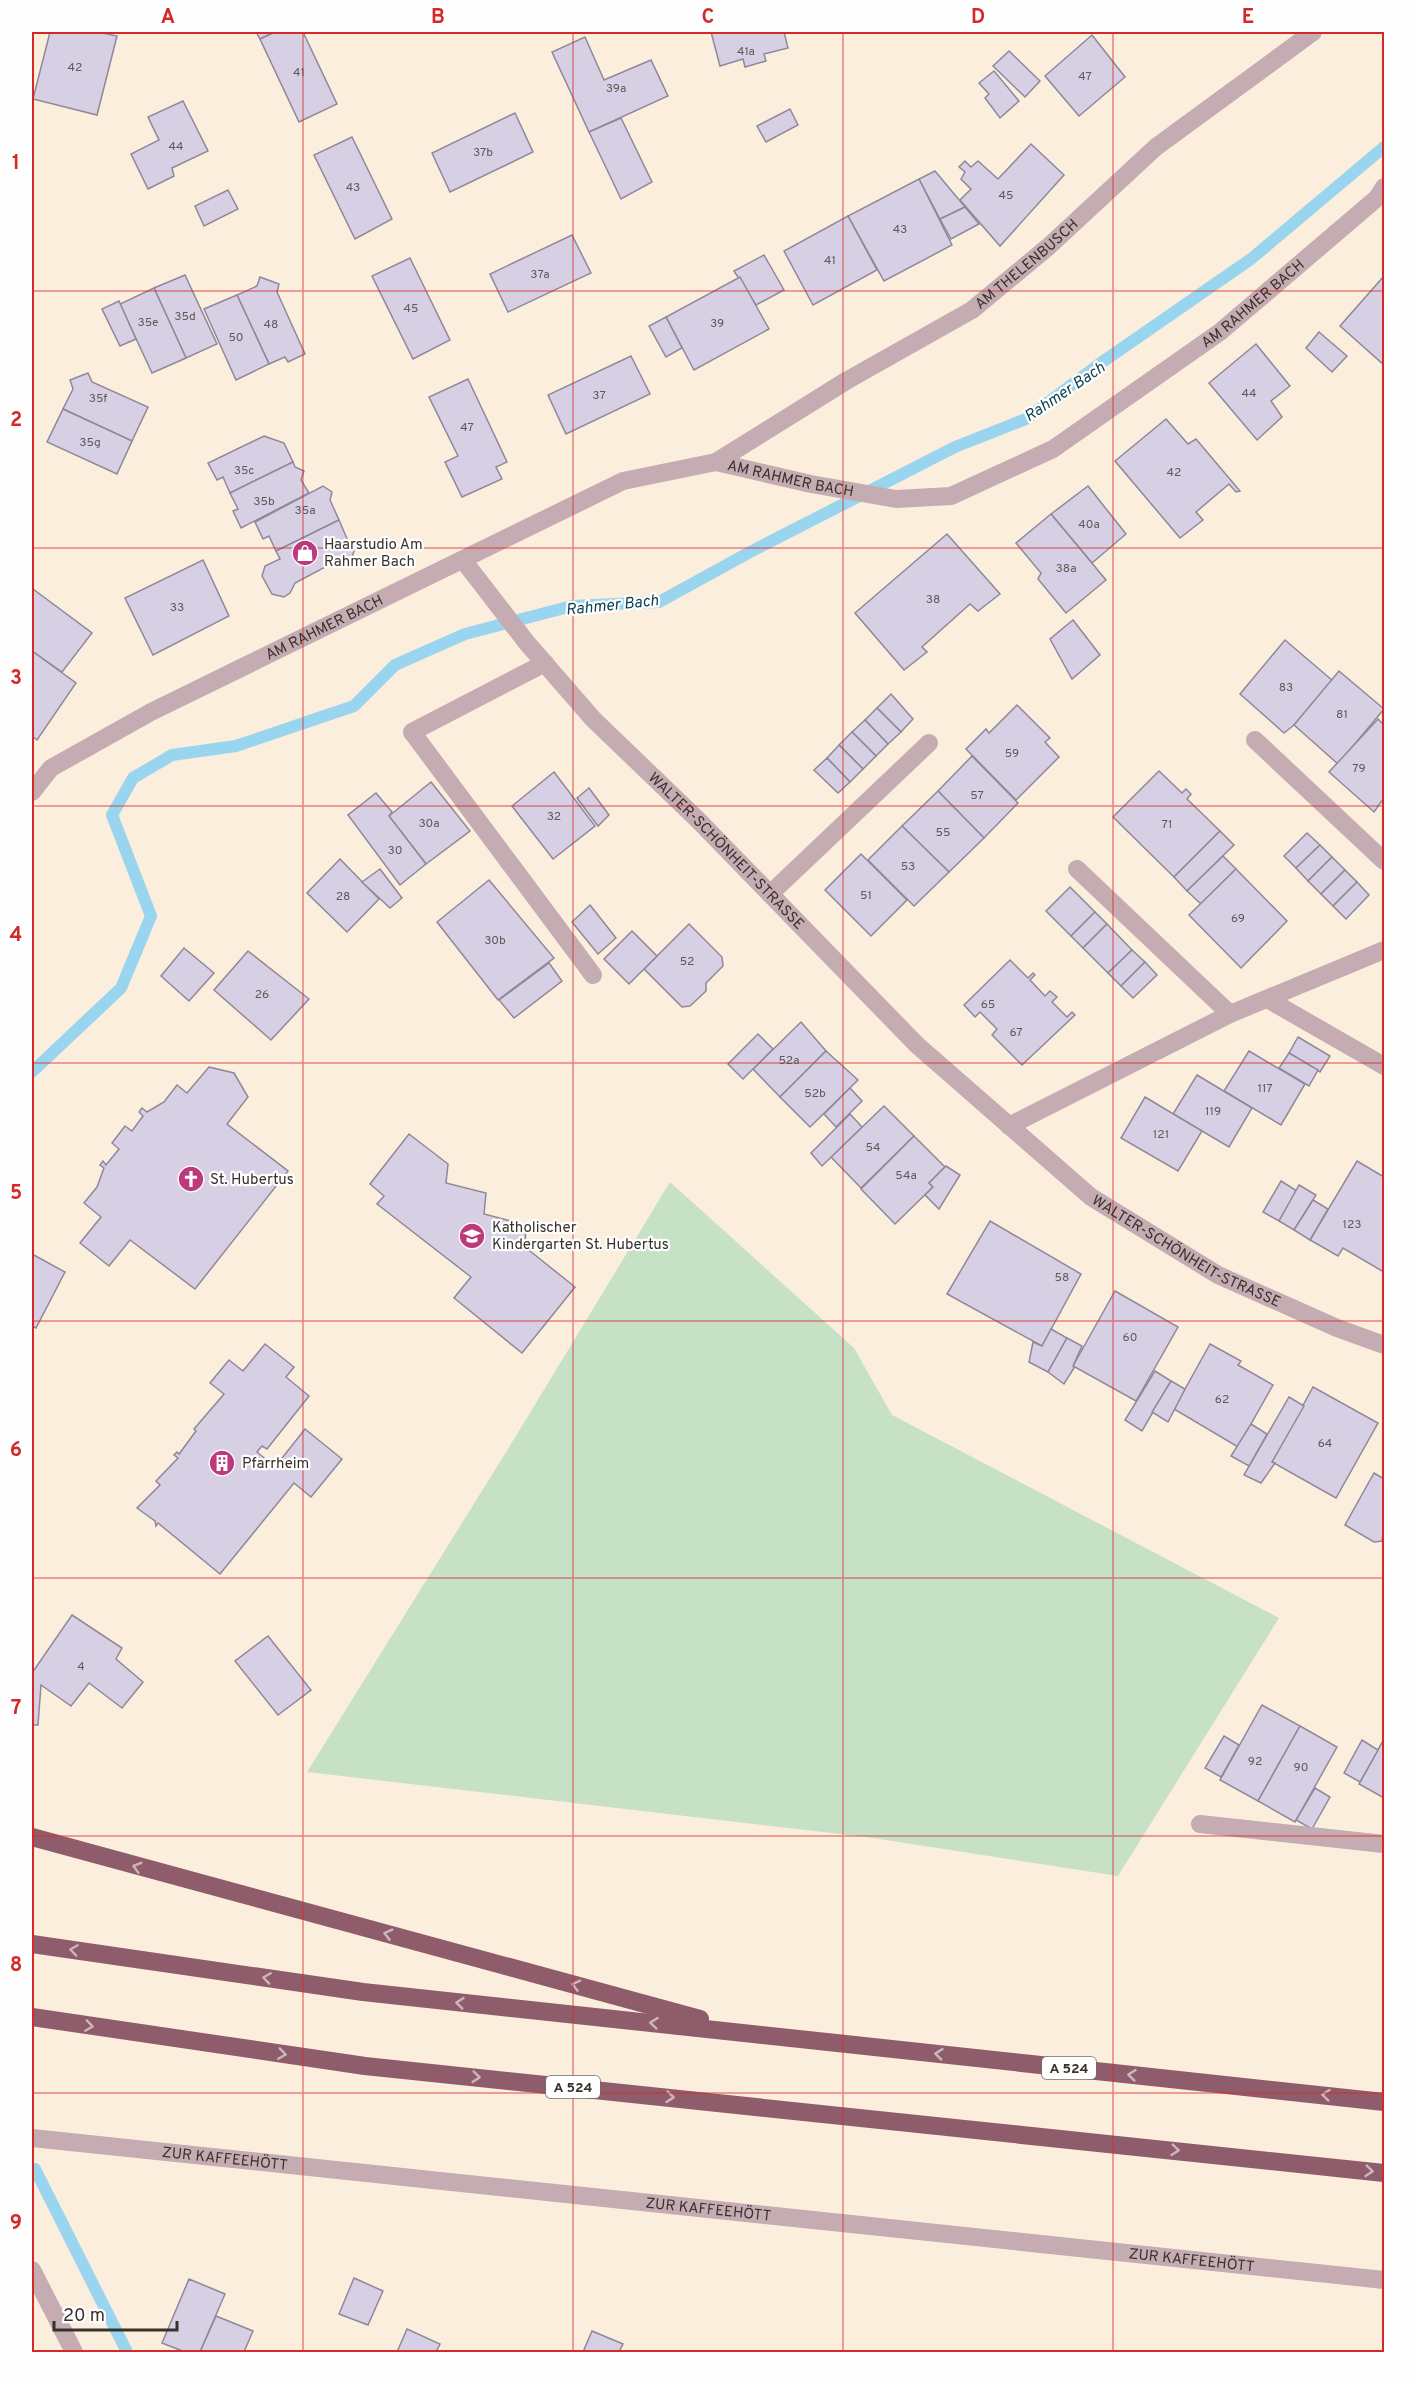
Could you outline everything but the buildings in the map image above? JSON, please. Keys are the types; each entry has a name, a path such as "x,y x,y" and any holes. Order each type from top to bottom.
{"highway":[{"path":"32,1837 754,2034"},
{"name":"A 524","path":"32,1944 363,1992 1384,2102"},
{"name":"A 524","path":"32,2017 365,2066 1384,2173"}],"street":[{"name":"AM THELENBUSCH","path":"716,462 846,381 972,310 1048,247 1156,147 1313,32"},
{"name":"AM RAHMER BACH","path":"32,792 51,768 151,712 623,481 716,462 811,484 896,499 951,496 1053,449 1220,332 1315,253 1377,198 1384,187"},
{"name":"WALTER-SCHÖNHEIT-STRASSE","path":"463,560 527,643 593,719 698,820 917,1045 1091,1197 1218,1275 1336,1328 1384,1345"},
{"path":"544,663 412,732 593,975"},
{"path":"1255,740 1384,861"},
{"path":"770,894 929,743"},
{"path":"1077,869 1230,1014"},
{"path":"1009,1126 1230,1014 1269,1000 1384,950"},
{"path":"1269,1000 1384,1066"},
{"path":"1200,1824 1384,1844"},
{"name":"ZUR KAFFEEHÖTT","path":"32,2138 1384,2280"},
{"path":"32,2270 74,2352"}],"green space":[{"path":"670,1182 854,1348 892,1415 1279,1618 1118,1876 866,1837 307,1772 508,1449"}],"waterway":[{"name":"Rahmer Bach","path":"32,1072 121,988 151,916 112,815 133,778 172,755 236,746 354,706 395,665 465,634 572,606 659,602 750,552 955,447 1026,419 1098,365 1251,259 1384,147"},
{"name":"Rahmer Bach","path":"35,2169 127,2352"}],"place":[{"name":"Haarstudio Am Rahmer Bach","path":"305,553"},
{"name":"St. Hubertus","path":"191,1179"},
{"name":"Katholischer Kindergarten St. Hubertus","path":"472,1236"},
{"name":"Pfarrheim","path":"222,1463"}]}
